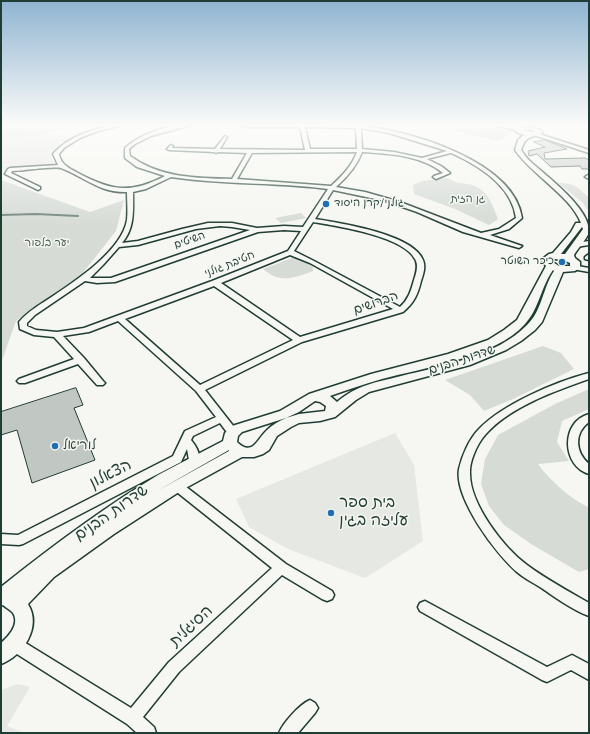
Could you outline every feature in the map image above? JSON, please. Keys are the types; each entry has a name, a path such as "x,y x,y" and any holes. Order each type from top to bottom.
{"main road":[{"name":"שדרות הבנים","path":"330,414 364,390 440,370 496,352 520,338 532,326 540,315 554,277 556,263 561,248 574,235 579,225 574,212 565,202 521,164 517,158"},
{"path":"524,158 572,202 582,215 587,229 587,236 576,245 570,255 570,258"},
{"path":"556,263 570,258"},
{"path":"556,263 568,269 575,267 575,262 570,258"},
{"name":"שדרות הבנים","path":"6,600 108,529 177,486 234,442 243,427 276,417 299,407 307,399 376,377 450,358 507,333 521,322 530,309 544,274 556,263"},
{"path":"234,442 251,453 262,448 271,433 285,425 301,418 320,418 330,414 333,406 329,401 322,397 314,397"},
{"name":"שדרות הבנים","path":"6,600 39,566 101,521 154,485 234,442"},
{"path":"6,600 22,609 24,616 24,625 20,635 7,650"}],"street":[{"path":"56,158 60,166 89,182 109,189 130,191 154,185 170,176"},
{"path":"129,158 140,167 170,176 332,188 391,201 481,235 519,246"},
{"path":"234,180 246,158"},
{"path":"357,158 352,167 332,188 290,252 312,262 400,310"},
{"path":"417,158 422,159 448,173 436,177"},
{"path":"468,158 498,181 515,202 518,211 519,218 514,223 495,233 481,235"},
{"path":"38,188 8,174 10,170 60,166"},
{"path":"84,279 101,264 124,237 130,220 130,191"},
{"name":"הברושים","path":"199,389 299,340 400,310 409,304 414,293 421,265 417,254 407,247 384,236 368,231 311,220"},
{"path":"117,245 135,244 204,224 242,226 257,230"},
{"name":"השיטים","path":"84,279 97,281 112,280 257,230 284,228 305,229"},
{"path":"576,245 589,244"},
{"name":"חטיבת גולני","path":"84,279 32,313 23,322 23,327 34,332 57,335 86,330 120,319 215,283 290,252"},
{"path":"575,267 589,270"},
{"path":"215,283 299,340"},
{"path":"120,319 199,389 222,418 234,442"},
{"path":"57,335 100,383"},
{"path":"22,381 81,360"},
{"path":"589,376 553,389 507,413 482,433 469,454 464,473 466,486 478,515 492,536 515,562 532,575 589,610"},
{"path":"589,417 584,420 575,430 571,440 575,452 583,466 589,470"},
{"name":"הצאלון","path":"1,539 19,540 177,459 190,434 222,418"},
{"path":"186,440 193,450 194,463"},
{"path":"177,486 281,568 327,595"},
{"name":"הסיגלית","path":"133,718 174,667 281,568"},
{"path":"425,607 546,675 572,662 589,673"},
{"path":"7,650 133,718 148,733"},
{"path":"287,733 310,708"}],"shaded area":[{"path":"1,158 52,158 53,165 1,170"},
{"name":"בית ספר עליזה בגין","path":"395,433 414,465 423,541 365,578 288,549 249,527 236,499"},
{"path":"18,684 30,687 7,726 24,733 1,733 1,690"}],"green space":[{"name":"גן הזית","path":"448,178 478,187 489,199 498,219 489,225 455,209 414,194 413,185 422,181"},
{"name":"יער בלפור","path":"1,180 90,212 124,200 116,231 82,274 16,321 1,363"},
{"path":"558,183 575,186 582,191 589,198 589,212 582,202"},
{"path":"301,213 306,218 281,223 275,218"},
{"path":"292,258 303,260 313,267 313,271 300,276 281,278 269,274 263,269"},
{"path":"543,346 561,353 574,369 513,399 484,411 470,395 445,380"},
{"path":"589,389 589,409 562,421 557,442 569,461 538,464 561,489 589,508 589,569 579,572 531,544 504,525 489,506 481,484 485,459 498,435 555,404"}],"building":[{"path":"542,158 586,158 589,160 589,169 582,169 580,166 551,167"},
{"name":"לוריאל","path":"76,388 83,405 74,408 95,460 32,483 17,430 1,435 1,412"}],"waterway":[{"path":"1,215 36,214 78,216"}],"place":[{"name":"גולני/קרן היסוד","path":"326,204"},
{"name":"כיכר השוטר","path":"562,262"},
{"name":"לוריאל","path":"55,446"},
{"name":"בית ספר עליזה בגין","path":"331,513"}]}
